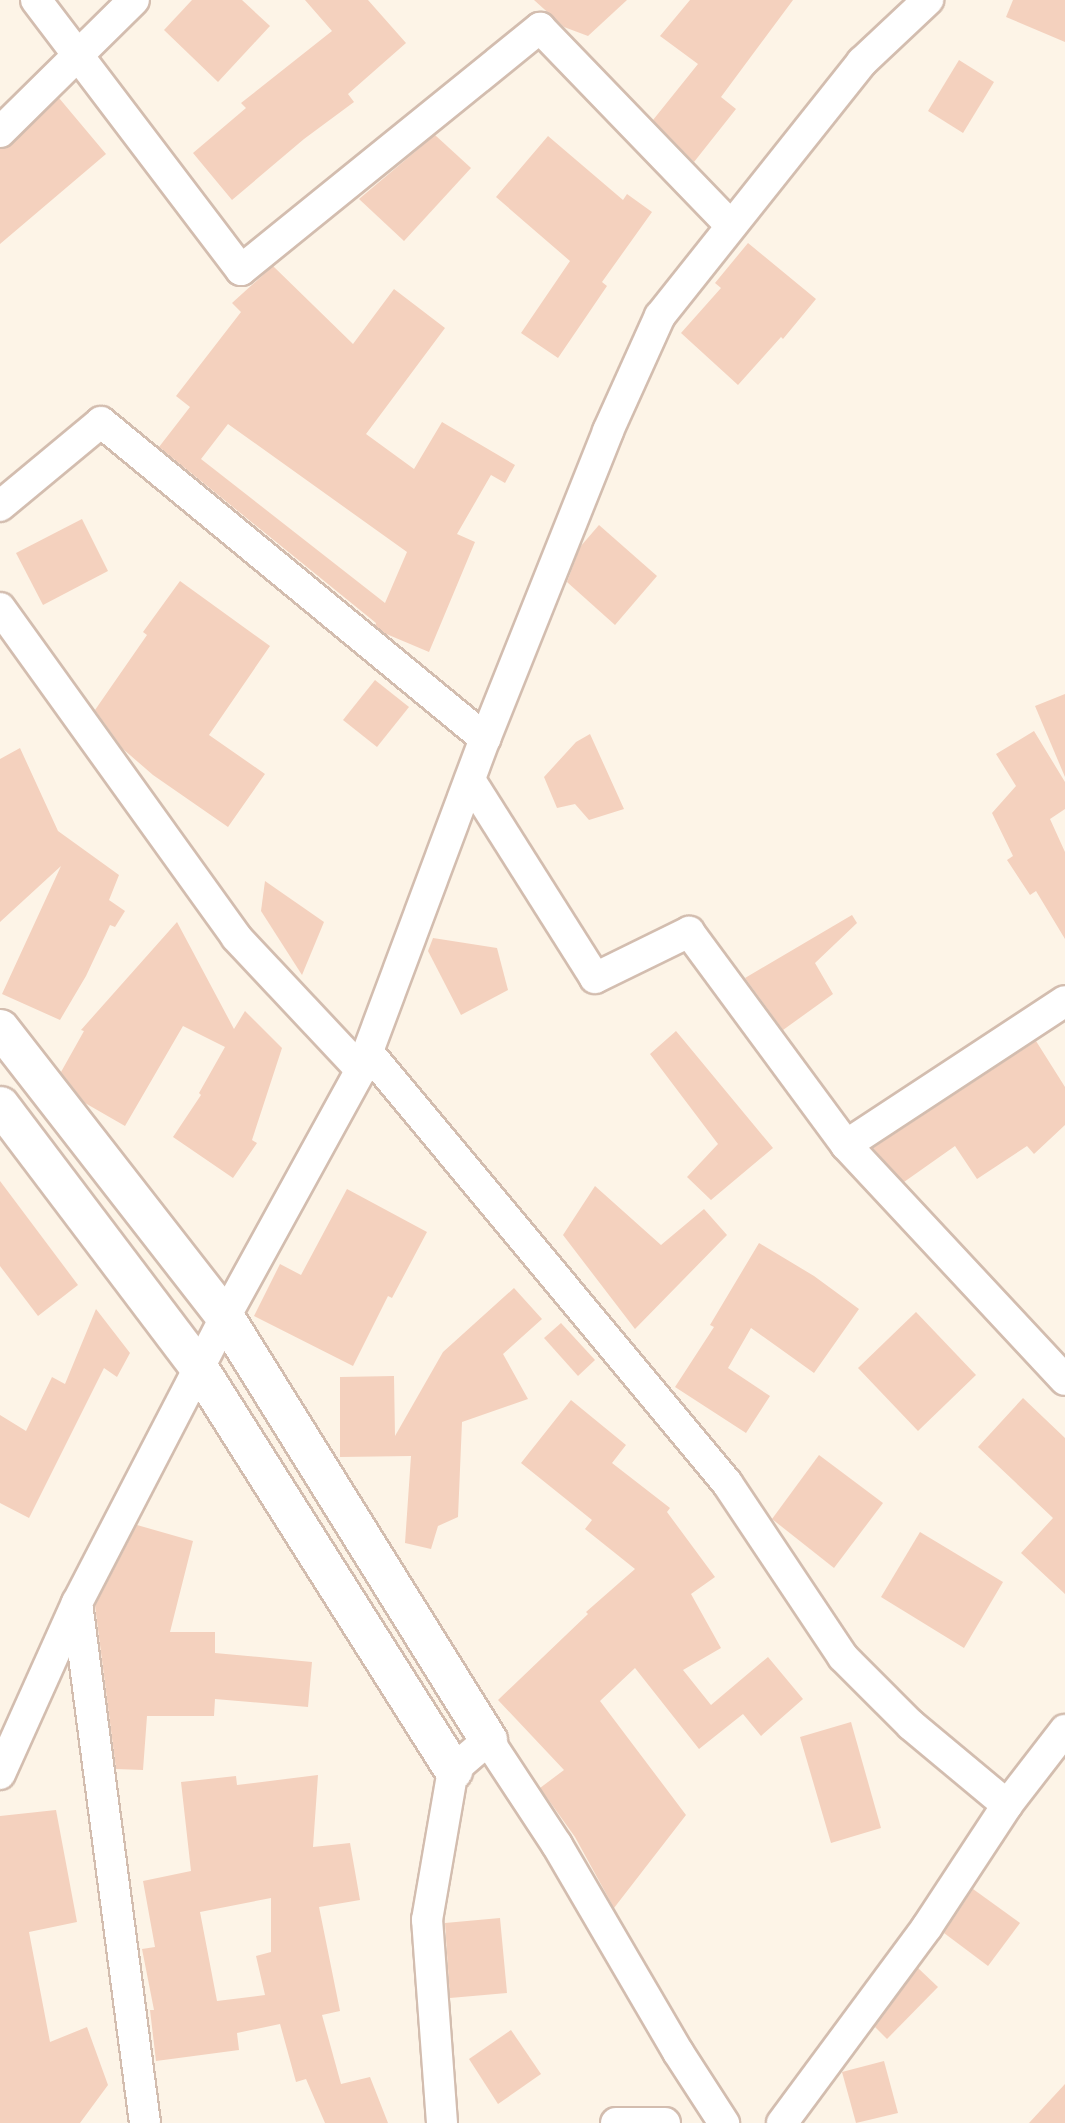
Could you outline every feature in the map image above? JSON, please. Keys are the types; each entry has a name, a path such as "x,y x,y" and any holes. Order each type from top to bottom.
{"street":[{"path":"36,0 241,270 540,27 730,225"},
{"path":"0,132 134,0"},
{"path":"0,1774 77,1603 225,1317 364,1061 485,739 608,430 660,316 862,62 928,0"},
{"path":"0,506 101,422 485,739"},
{"path":"0,608 236,937 364,1061 727,1483 843,1657 911,1725 1007,1805"},
{"path":"470,780 595,978 689,932 846,1145 1065,1380"},
{"path":"846,1145 1065,1001"},
{"path":"0,1028 225,1317 488,1740 557,1845 678,2052 724,2123"},
{"path":"0,1105 200,1368 453,1770"},
{"path":"77,1603 145,2123"},
{"path":"782,2123 927,1927 1007,1805 1065,1730"},
{"path":"442,2123 427,1920 453,1770 488,1740"},
{"path":"616,2123 665,2123"}],"building":[{"path":"192,0 242,0 270,26 218,82 164,30"},
{"path":"305,0 368,0 406,43 348,94 354,102 304,139 232,200 193,153 246,108 241,103 332,31"},
{"path":"534,0 627,0 588,36 564,27"},
{"path":"690,0 793,0 721,97 736,109 694,162 653,120 698,64 660,36"},
{"path":"1013,0 1065,0 1065,42 1006,17"},
{"path":"959,60 994,82 963,133 928,111"},
{"path":"59,98 106,154 0,244 0,149 12,144"},
{"path":"435,135 471,168 404,241 359,199"},
{"path":"548,136 623,200 627,194 652,212 602,282 607,286 558,358 521,333 570,261 496,197"},
{"path":"748,243 816,299 783,339 781,337 738,385 681,333 721,288 715,283"},
{"path":"273,266 353,344 394,289 445,328 366,434 414,469 442,422 515,465 505,483 491,475 457,534 475,542 429,652 384,633 375,626 376,623 159,447 190,407 176,396 241,312 232,303","holes":["228,424 407,552 385,603 201,459"]},
{"path":"82,519 108,571 43,605 16,553"},
{"path":"599,525 657,576 615,625 567,582 580,547"},
{"path":"180,581 270,646 209,735 265,774 228,827 153,775 123,749 95,710 147,635 143,632"},
{"path":"375,680 409,707 377,747 343,720"},
{"path":"1065,694 1065,777 1035,706"},
{"path":"1034,731 1065,782 1065,809 1050,819 1065,852 1065,939 1036,891 1030,895 1007,860 1013,856 992,813 1016,786 996,754"},
{"path":"590,734 624,809 589,820 575,804 557,808 544,777 576,742"},
{"path":"20,748 58,831 119,875 109,900 125,911 115,927 110,925 86,976 60,1020 2,994 61,866 0,922 0,759"},
{"path":"265,881 324,922 302,975 261,911"},
{"path":"852,915 857,923 815,963 833,994 783,1030 745,978"},
{"path":"177,922 234,1029 245,1011 282,1048 252,1140 257,1143 233,1178 173,1137 201,1095 199,1093 225,1047 183,1026 125,1126 85,1103 61,1072 84,1031 81,1030"},
{"path":"433,938 497,948 508,990 461,1015 428,951"},
{"path":"676,1031 773,1148 711,1200 687,1177 718,1144 650,1054"},
{"path":"1036,1041 1065,1087 1065,1125 1034,1154 1027,1146 977,1179 955,1146 904,1182 873,1148"},
{"path":"0,1181 78,1285 38,1316 0,1266"},
{"path":"595,1186 661,1245 704,1209 727,1235 635,1329 563,1235"},
{"path":"347,1189 427,1232 392,1298 388,1296 353,1366 254,1316 280,1264 301,1275"},
{"path":"759,1243 814,1276 859,1309 814,1373 751,1328 728,1368 770,1396 746,1433 675,1387 714,1327 710,1325"},
{"path":"514,1288 542,1319 503,1354 528,1399 462,1422 458,1517 438,1526 431,1549 405,1543 411,1456 340,1457 340,1377 394,1376 395,1436 443,1352"},
{"path":"96,1309 130,1353 117,1377 104,1368 29,1518 0,1503 0,1415 26,1431 52,1377 65,1384"},
{"path":"916,1312 976,1375 918,1431 858,1368"},
{"path":"561,1323 595,1360 578,1376 544,1338"},
{"path":"1023,1398 1065,1438 1065,1594 1021,1553 1053,1518 978,1447"},
{"path":"571,1400 626,1445 612,1463 670,1508 667,1512 715,1577 691,1594 721,1648 683,1670 711,1705 768,1657 803,1699 761,1736 743,1714 699,1749 635,1668 600,1701 686,1815 614,1908 575,1837 540,1788 564,1770 498,1700 588,1614 586,1612 635,1569 585,1529 592,1520 521,1463"},
{"path":"819,1455 883,1503 834,1568 772,1519"},
{"path":"137,1525 193,1541 170,1632 215,1632 215,1653 312,1662 308,1707 215,1699 214,1716 147,1716 143,1770 116,1769 95,1606"},
{"path":"920,1532 1003,1582 964,1648 881,1597"},
{"path":"851,1722 881,1828 831,1843 800,1737"},
{"path":"318,1775 313,1847 350,1843 360,1900 319,1907 340,2011 322,2015 341,2084 370,2077 388,2123 325,2123 306,2079 296,2082 280,2024 237,2033 239,2050 156,2061 150,2010 154,2010 142,1949 155,1947 143,1881 191,1871 181,1782 236,1776 237,1785","holes":["271,1898 271,1952 256,1956 265,1995 217,2001 200,1912"]},
{"path":"56,1810 77,1922 29,1932 50,2042 87,2027 108,2085 80,2123 0,2123 0,1816"},
{"path":"973,1889 1020,1923 988,1966 944,1933"},
{"path":"500,1918 507,1993 450,1998 445,1923"},
{"path":"918,1968 938,1987 887,2039 875,2027"},
{"path":"511,2030 541,2074 498,2104 469,2059"},
{"path":"884,2061 898,2113 856,2123 842,2072"},
{"path":"1065,2084 1065,2123 1029,2123"}]}
